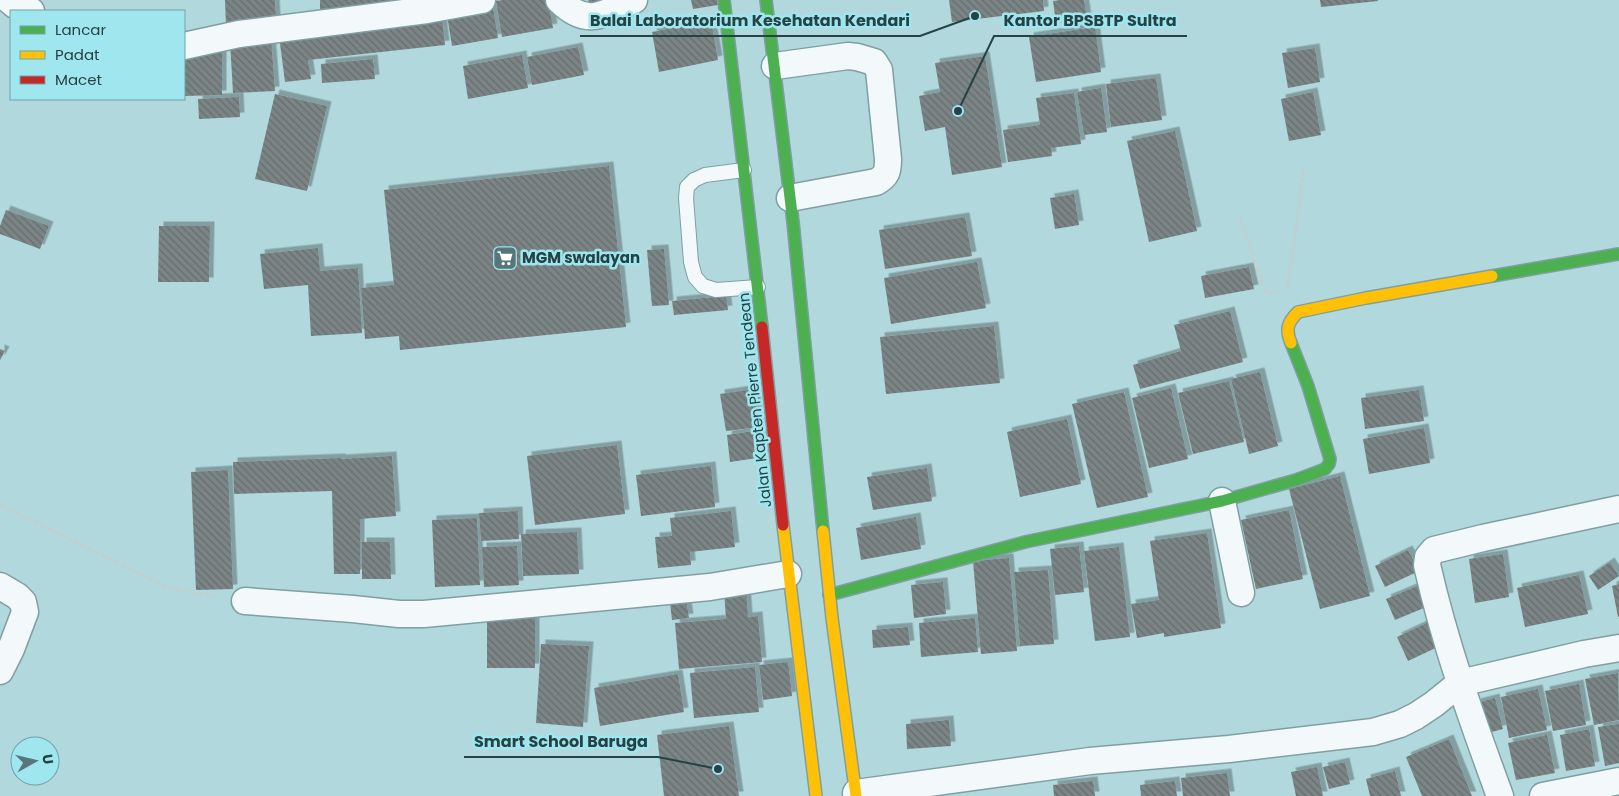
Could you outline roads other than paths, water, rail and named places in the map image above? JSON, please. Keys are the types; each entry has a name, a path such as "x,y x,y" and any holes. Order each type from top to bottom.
{"main road":[{"name":"Jalan Kapten Pierre Tendean","path":"724,0 758,287 788,574 816,796"},
{"path":"766,0 776,66 790,198 829,595 856,795"},
{"path":"829,595 1025,542 1222,501 1296,480 1325,468 1329,464 1330,459 1328,449 1308,386 1286,327 1298,312 1366,298 1619,254"}],"street":[{"path":"9,0 15,5 28,10"},
{"path":"185,46 239,34 427,10 482,0"},
{"path":"559,0 571,12 588,17 609,11 634,0"},
{"path":"776,66 848,56 874,62 879,70 888,159 888,170 884,178 876,182 790,198"},
{"path":"1222,501 1240,593"},
{"path":"1500,796 1460,684 1435,600 1427,566 1428,557 1434,550 1619,509"},
{"path":"246,601 399,614 424,614 710,587 788,574"},
{"path":"0,586 17,596 23,602 26,612 0,671"},
{"path":"856,795 1090,761 1229,749 1372,732 1400,724 1416,716 1460,684 1584,654 1619,648"},
{"path":"1543,796 1619,781"}],"lane":[{"path":"744,170 705,175 694,180 687,187 686,198 691,262 695,277 703,286 716,290 758,287"}],"place":[{"name":"Balai Laboratorium Kesehatan Kendari","path":"975,16"},
{"name":"Kantor BPSBTP Sultra","path":"958,111"},
{"name":"MGM swalayan","path":"505,258"},
{"name":"Smart School Baruga","path":"718,769"}]}
